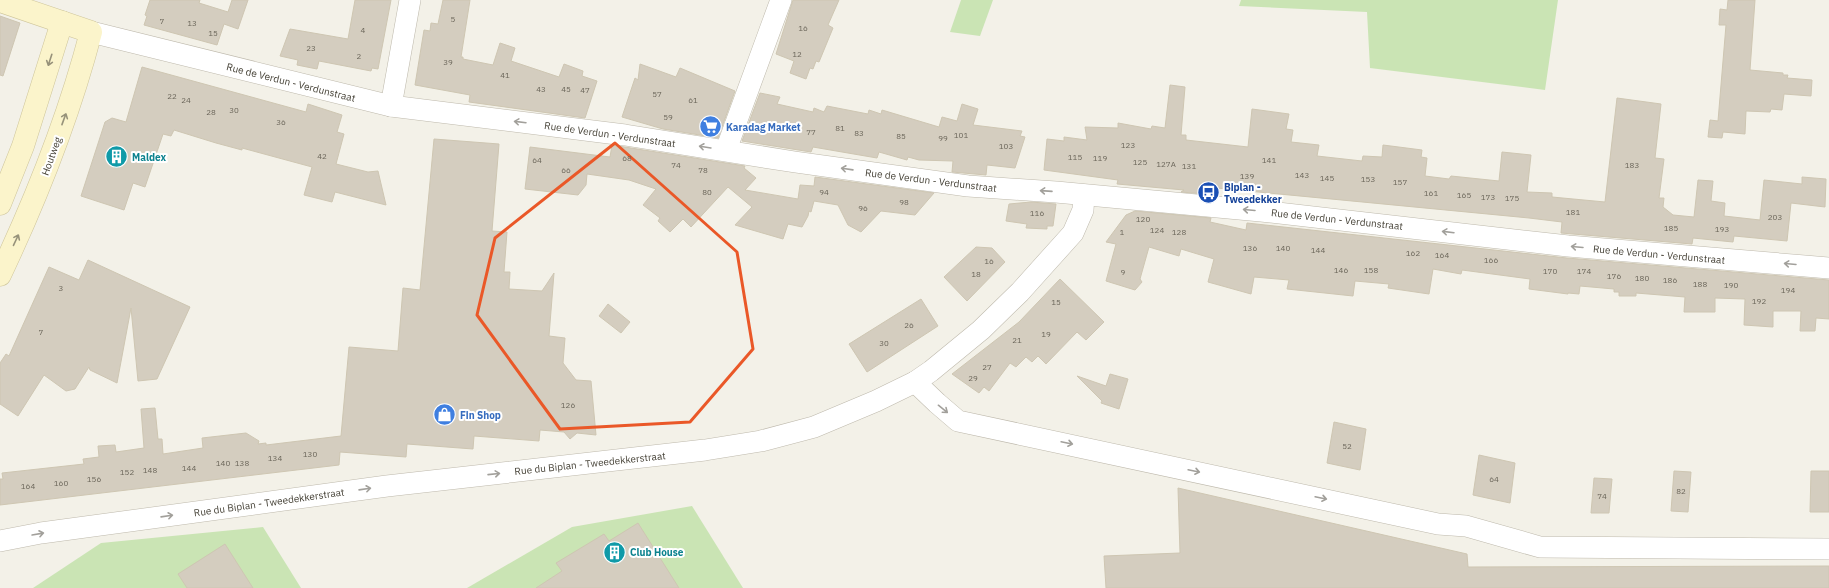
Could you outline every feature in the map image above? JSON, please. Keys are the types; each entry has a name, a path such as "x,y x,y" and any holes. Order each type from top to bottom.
{"main road":[{"path":"0,1 91,32"},
{"path":"0,204 23,146 62,22"},
{"name":"Houtweg","path":"0,275 40,184 72,98 91,32"}],"street":[{"path":"391,106 410,0"},
{"path":"726,150 781,0"},
{"name":"Rue de Verdun - Verdunstraat","path":"91,32 391,106 618,134 794,162 968,186 1261,211 1568,246 1829,268"},
{"name":"Rue du Biplan - Tweedekkerstraat","path":"0,541 41,533 387,486 705,450 761,441 814,427 876,401 915,382 931,371 981,330 1020,292 1073,232 1083,210 1084,195"},
{"path":"915,382 936,403 958,420 1438,524 1466,526 1540,547 1829,549"}],"highlighted area":[{"path":"615,143 737,252 753,349 690,422 560,429 477,315 495,238"}],"green space":[{"path":"961,0 993,0 980,36 950,32"},
{"path":"1241,0 1558,0 1545,90 1370,68 1367,12 1239,6"},
{"path":"692,506 743,588 467,588 572,527"},
{"path":"263,527 301,588 33,588 101,543"}],"building":[{"path":"150,0 200,0 199,3 228,12 232,0 248,0 238,29 224,24 217,45 144,25 147,16 145,15"},
{"path":"355,0 391,0 378,69 372,68 371,71 319,61 317,69 297,65 298,60 280,56 290,29 348,39"},
{"path":"443,0 470,0 461,57 463,57 463,59 493,65 500,43 515,48 511,61 559,77 564,64 583,71 582,76 597,81 585,118 469,102 470,95 415,85 424,30 430,31 431,23 438,24"},
{"path":"793,0 839,0 828,25 833,28 819,62 816,61 813,69 810,68 806,79 790,73 794,61 776,54"},
{"path":"1728,0 1755,0 1750,70 1783,73 1783,75 1788,75 1787,78 1812,80 1811,96 1784,94 1782,110 1771,109 1770,112 1746,111 1745,134 1723,132 1722,138 1708,137 1710,120 1718,121 1726,25 1719,25 1720,9 1727,10"},
{"path":"0,16 20,23 3,76 0,75"},
{"path":"640,64 676,77 680,68 735,91 718,138 663,129 622,117 635,78 638,80"},
{"path":"142,67 306,112 308,104 342,115 337,132 344,134 336,164 368,172 378,171 386,205 335,192 332,202 304,195 312,167 242,148 242,150 174,130 171,136 163,134 145,187 133,183 124,210 81,196 105,122 112,118 126,122"},
{"path":"1170,85 1185,87 1181,135 1186,135 1186,140 1248,147 1252,109 1289,114 1286,129 1293,130 1291,142 1319,145 1317,156 1362,161 1363,156 1382,157 1383,145 1422,150 1421,157 1427,158 1425,176 1449,179 1451,176 1499,181 1502,152 1531,155 1527,192 1552,193 1552,197 1605,202 1617,98 1661,104 1655,158 1664,159 1659,198 1664,198 1663,207 1673,215 1694,217 1698,180 1713,181 1711,201 1725,203 1724,216 1760,220 1764,180 1802,184 1802,177 1826,179 1825,207 1791,203 1787,241 1734,236 1733,242 1693,238 1692,244 1561,233 1562,222 1529,218 1206,187 1205,194 1181,192 1184,190 1117,184 1118,180 1044,170 1047,139 1064,141 1064,137 1087,140 1085,127 1118,128 1118,123 1151,129 1152,126 1165,128"},
{"path":"760,93 780,97 777,104 813,112 814,108 824,112 827,106 868,114 869,110 881,114 882,110 939,127 942,117 957,121 962,104 978,109 973,125 1022,131 1020,136 1025,137 1015,168 987,165 986,175 952,172 953,161 919,160 908,157 907,160 879,152 877,158 813,147 811,152 742,141"},
{"path":"434,139 499,144 492,231 507,232 504,272 510,272 509,289 542,291 554,273 549,336 565,338 563,363 576,380 591,381 596,435 577,433 570,439 564,432 540,430 539,441 474,436 473,449 407,444 406,457 340,452 339,465 0,505 0,479 3,479 2,473 84,464 83,459 99,457 98,446 115,445 116,452 144,448 141,409 155,408 158,439 162,439 163,454 203,448 202,438 246,433 259,441 258,444 266,443 266,445 341,436 349,347 398,351 403,288 420,290"},
{"path":"612,145 745,166 744,168 756,178 745,190 798,199 800,185 814,186 815,177 934,193 915,215 881,211 861,232 848,225 838,205 814,201 811,212 809,211 802,227 788,224 783,239 735,225 752,207 728,187 691,227 683,219 670,232 658,221 660,218 643,205 656,189 629,180 587,174 586,185 578,195 525,189 530,147 610,157"},
{"path":"1031,202 1056,204 1053,226 1047,226 1047,229 1026,228 1027,224 1006,221 1009,204"},
{"path":"1135,211 1211,218 1210,222 1246,230 1247,223 1567,258 1829,280 1829,319 1816,318 1815,331 1800,331 1801,311 1773,311 1773,327 1744,325 1745,299 1715,298 1715,312 1684,312 1685,297 1636,293 1636,296 1619,296 1619,292 1614,292 1614,289 1580,286 1579,294 1568,294 1529,289 1530,279 1462,270 1461,274 1433,269 1429,294 1388,288 1389,284 1355,281 1353,296 1287,289 1289,280 1254,277 1251,294 1208,282 1214,259 1181,249 1179,256 1149,247 1140,279 1142,282 1135,290 1106,281 1116,244 1106,242 1126,215"},
{"path":"976,247 992,248 1005,262 967,301 944,277"},
{"path":"88,260 190,307 157,379 138,381 131,308 117,383 90,370 89,367 75,389 66,391 44,375 18,416 0,404 0,363 6,354 9,356 49,267 79,280"},
{"path":"1060,279 1104,322 1086,340 1077,332 1046,364 1038,356 1032,362 1026,357 1016,367 1010,363 989,391 984,387 979,393 952,374 1019,322"},
{"path":"921,299 938,326 867,372 849,344"},
{"path":"608,304 630,322 621,333 599,316"},
{"path":"1110,374 1128,379 1119,409 1101,403 1102,401 1077,376 1106,386"},
{"path":"1334,422 1366,429 1360,470 1327,463"},
{"path":"1479,455 1515,463 1510,503 1473,495"},
{"path":"1674,471 1691,472 1688,512 1671,511"},
{"path":"1811,471 1829,471 1829,512 1810,512"},
{"path":"1594,478 1612,479 1609,513 1591,513"},
{"path":"1178,488 1467,554 1468,567 1829,566 1829,588 1106,588 1104,556 1180,553"},
{"name":"Club House","path":"638,523 679,588 536,588 562,571 556,563 604,534 609,541"},
{"path":"225,544 253,588 187,588 178,574"}],"place":[{"name":"Karadag Market","path":"710,127"},
{"name":"Maldex","path":"117,157"},
{"name":"Biplan - Tweedekker","path":"1208,193"},
{"name":"Fin Shop","path":"445,415"},
{"name":"Club House","path":"615,552"}]}
